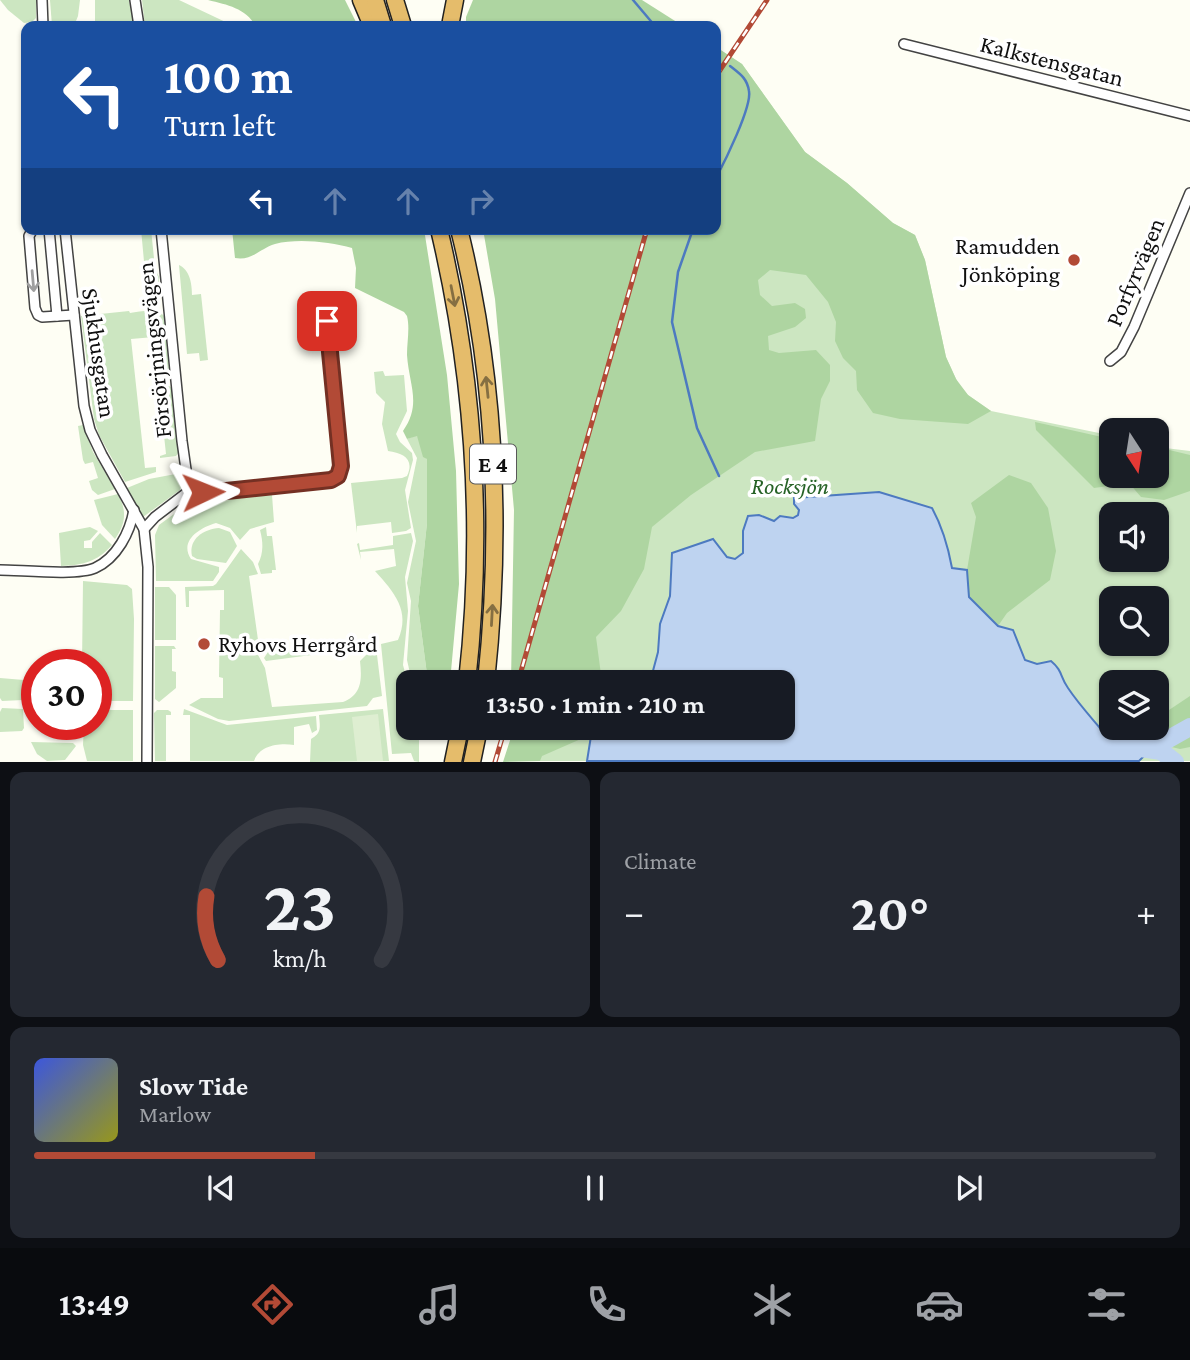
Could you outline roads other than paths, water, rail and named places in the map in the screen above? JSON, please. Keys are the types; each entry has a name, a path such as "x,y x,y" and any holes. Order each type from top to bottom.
{"highway":[{"path":"361,0 370,21"},
{"path":"375,0 381,21"},
{"path":"395,0 401,21"},
{"path":"451,21 455,0"},
{"name":"E 4","path":"440,235 463,360 473,467 475,580 468,670"},
{"name":"E 4","path":"462,235 483,357 493,474 494,579 487,670"},
{"path":"453,761 457,740"},
{"path":"472,761 476,740"}],"street":[{"path":"42,0 43,21"},
{"path":"135,0 138,21"},
{"name":"Kalkstensgatan","path":"904,44 1190,116"},
{"name":"Porfyrvägen","path":"1110,361 1121,352 1134,327 1190,193"},
{"path":"30,235 35,308 38,315 74,315"},
{"path":"50,235 57,316"},
{"name":"Sjukhusgatan","path":"66,235 84,406 90,430 144,529 148,567 147,761"},
{"name":"Försörjningsvägen","path":"162,235 189,491"},
{"path":"144,529 189,491 217,492 331,480 338,476 341,466 327,321"},
{"path":"0,569 94,569 116,550 125,538 134,510"}],"water":[{"name":"Rocksjön","path":"879,492 932,508 945,537 952,568 967,570 969,597 998,626 1013,630 1025,660 1037,664 1051,661 1058,668 1065,684 1099,727 1099,740 1139,740 1151,749 1139,761 587,761 590,740 795,740 795,670 653,670 658,652 660,624 670,596 672,553 713,539 727,557 735,559 743,553 743,531 748,516 759,515 774,521 780,516 793,518 798,515 799,510 794,504 794,498"}],"waterway":[{"path":"633,0 651,21"},
{"path":"721,168 737,135 749,99 745,79 730,66"},
{"path":"691,235 678,272 672,322 697,428 719,476"},
{"path":"1151,749 1190,727"},
{"path":"1127,746 1161,751 1175,762"}],"railway":[{"path":"721,69 767,0"},
{"path":"521,670 645,235"},
{"path":"495,762 501,740"}],"place":[{"name":"Ramudden Jönköping","path":"1074,260"},
{"name":"Ryhovs Herrgård","path":"204,644"}]}
